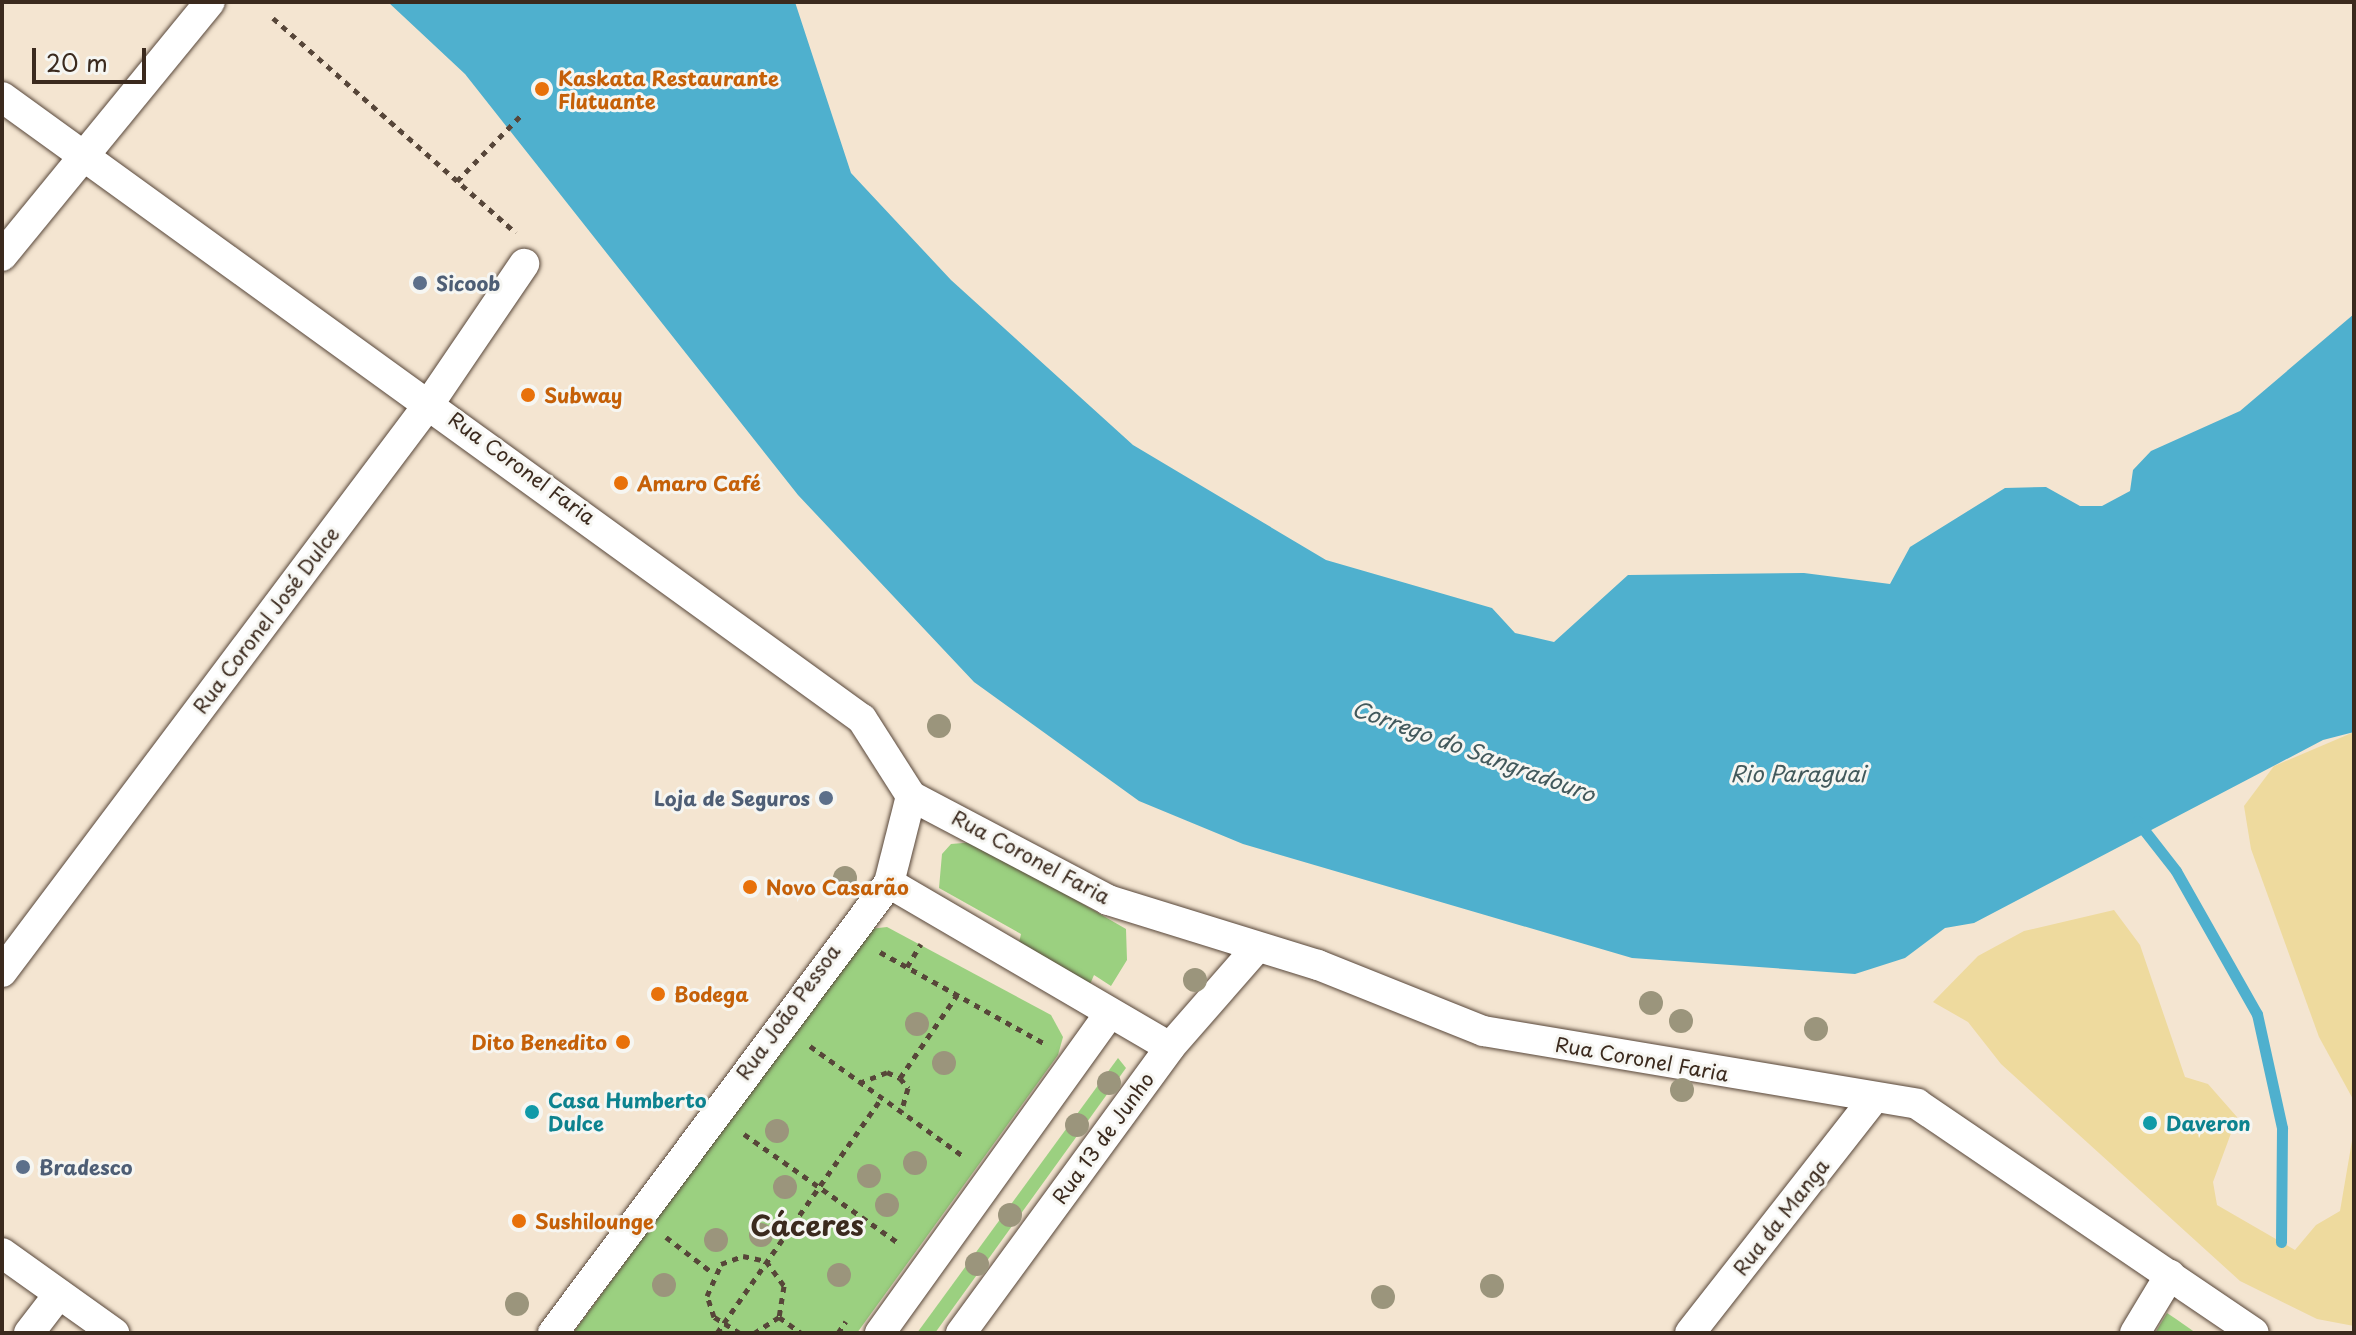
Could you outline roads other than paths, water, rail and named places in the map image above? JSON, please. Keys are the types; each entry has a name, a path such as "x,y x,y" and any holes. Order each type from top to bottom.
{"street":[{"path":"2,256 210,2"},
{"name":"Rua Coronel Faria","path":"2,97 431,401 862,719 911,796 1108,900 1255,950 1318,965 1483,1031 1873,1100 1917,1104 2254,1333"},
{"name":"Rua Coronel José Dulce","path":"2,972 431,401 524,264"},
{"name":"Rua João Pessoa","path":"553,1333 889,883 911,796"},
{"path":"889,883 1170,1047"},
{"name":"Rua 13 de Junho","path":"961,1333 1170,1047 1255,950"},
{"path":"880,1333 1109,1014"},
{"name":"Rua da Manga","path":"1690,1333 1873,1100"},
{"path":"2,1253 114,1333"},
{"path":"2135,1333 2170,1275"},
{"path":"29,1333 59,1294"}],"water":[{"name":"Rio Paraguai","path":"388,2 795,2 851,173 951,280 1133,445 1326,560 1492,608 1515,633 1554,642 1628,575 1804,573 1890,584 1910,547 2005,488 2046,487 2080,506 2102,506 2130,491 2133,470 2151,451 2240,411 2354,314 2354,732 2323,740 1974,923 1945,928 1905,958 1855,974 1632,958 1243,844 1139,801 974,682 798,495 465,74"}],"waterway":[{"name":"Corrego do Sangradouro","path":"2137,821 2176,871 2257,1014 2282,1128 2281,1242"}],"place":[{"name":"Kaskata Restaurante Flutuante","path":"542,89"},
{"name":"Sicoob","path":"420,283"},
{"name":"Subway","path":"528,395"},
{"name":"Amaro Café","path":"621,483"},
{"name":"Loja de Seguros","path":"826,798"},
{"name":"Novo Casarão","path":"750,887"},
{"name":"Bodega","path":"658,994"},
{"name":"Dito Benedito","path":"623,1042"},
{"name":"Casa Humberto Dulce","path":"532,1112"},
{"name":"Daveron","path":"2150,1123"},
{"name":"Bradesco","path":"23,1167"},
{"name":"Sushilounge","path":"519,1221"}],"district":[{"name":"Cáceres","path":"807,1225"}]}
